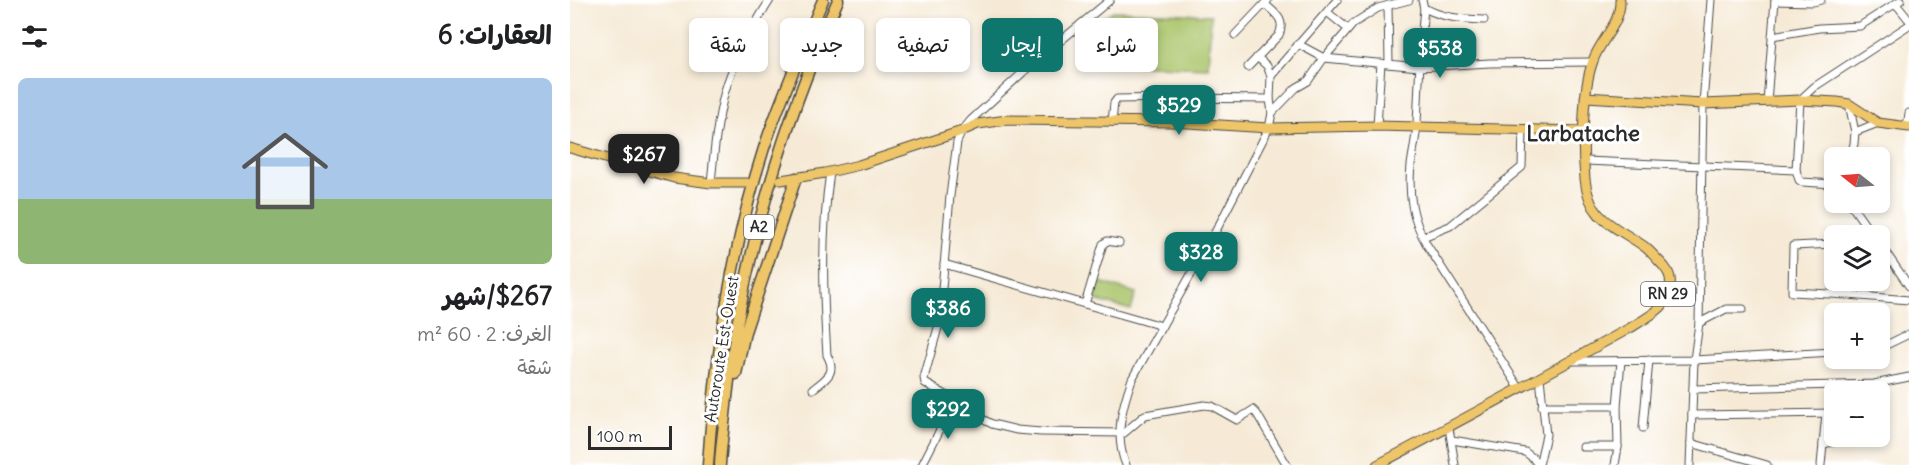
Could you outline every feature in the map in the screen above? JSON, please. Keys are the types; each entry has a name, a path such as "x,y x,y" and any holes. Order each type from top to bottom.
{"highway":[{"name":"Autoroute Est-Ouest","path":"708,465 716,363 747,209 774,120 823,0"},
{"name":"Autoroute Est-Ouest","path":"720,465 736,329 759,227 779,153 800,90 838,0"},
{"path":"723,433 745,332 796,178"}],"main road":[{"name":"RN 29","path":"1377,465 1540,378 1651,316 1662,306 1668,294 1670,279 1665,267 1646,248 1600,218 1587,189 1585,97 1592,62 1599,46 1617,20 1621,7 1620,0"},
{"path":"1585,97 1703,104 1800,99 1849,104 1878,123 1908,127"},
{"path":"780,180 859,165 978,124 1007,120 1172,122 1269,128 1377,126 1584,131"},
{"path":"570,148 674,178 711,183 747,183"}],"street":[{"path":"711,183 719,117 725,91 742,50 770,0"},
{"path":"1110,0 1030,66 962,131 955,153 939,324 924,378 925,383 946,395 953,404 992,424 1017,430 1041,432 1119,434 1128,431 1141,417 1150,413 1208,406 1237,420 1253,410 1287,465"},
{"path":"1271,76 1337,0"},
{"path":"1272,113 1296,88 1308,81 1348,29 1364,15 1388,5 1409,0"},
{"path":"1422,0 1424,9 1417,127 1411,168 1412,209 1423,237 1520,389"},
{"path":"1690,465 1694,360 1699,323 1703,104 1711,0"},
{"path":"1767,102 1776,1 1813,2 1821,0"},
{"path":"1235,35 1266,2 1282,23 1279,34 1248,67"},
{"path":"1772,36 1819,28 1860,26 1899,2 1909,22 1800,99 1796,170 1800,181 1824,183"},
{"path":"1377,126 1385,64 1388,5"},
{"path":"1424,9 1437,15 1484,20"},
{"path":"1327,12 1348,29"},
{"path":"1298,44 1324,58 1419,67 1490,63 1592,62"},
{"path":"1126,465 1121,452 1119,434 1124,400 1132,379 1219,225 1269,128 1272,113 1271,76 1267,66 1257,57"},
{"path":"1172,122 1173,98"},
{"path":"1112,122 1114,103 1117,99 1270,99"},
{"path":"1849,104 1856,132 1853,147"},
{"path":"1908,127 1909,113"},
{"path":"1856,132 1878,123"},
{"path":"1423,237 1450,226 1522,167 1523,130"},
{"path":"1585,161 1796,170"},
{"path":"813,389 826,379 832,364 827,355 823,290 826,197 830,172"},
{"path":"1085,304 1103,244 1107,241 1119,243"},
{"path":"1824,244 1793,246 1792,292 1909,300"},
{"path":"1890,258 1909,286"},
{"path":"944,264 1162,326"},
{"path":"1699,323 1726,309 1743,309"},
{"path":"1890,343 1909,334"},
{"path":"1570,361 1694,360 1824,353"},
{"path":"1615,465 1618,447 1617,406 1621,360"},
{"path":"1643,428 1649,360"},
{"path":"1693,389 1874,384 1909,377"},
{"path":"1538,465 1546,435 1540,378"},
{"path":"922,465 953,404"},
{"path":"1542,406 1617,406"},
{"path":"1692,415 1824,413"},
{"path":"1449,428 1455,465"},
{"path":"1821,465 1824,434"},
{"path":"1452,440 1525,452 1538,465"},
{"path":"1691,443 1767,465"},
{"path":"1583,447 1618,447"}],"green space":[{"path":"1113,11 1211,15 1208,68 1158,66 1158,18 1102,18"},
{"path":"1100,282 1136,293 1131,310 1095,300"}],"district":[{"name":"Larbatache","path":"1583,133"}]}
